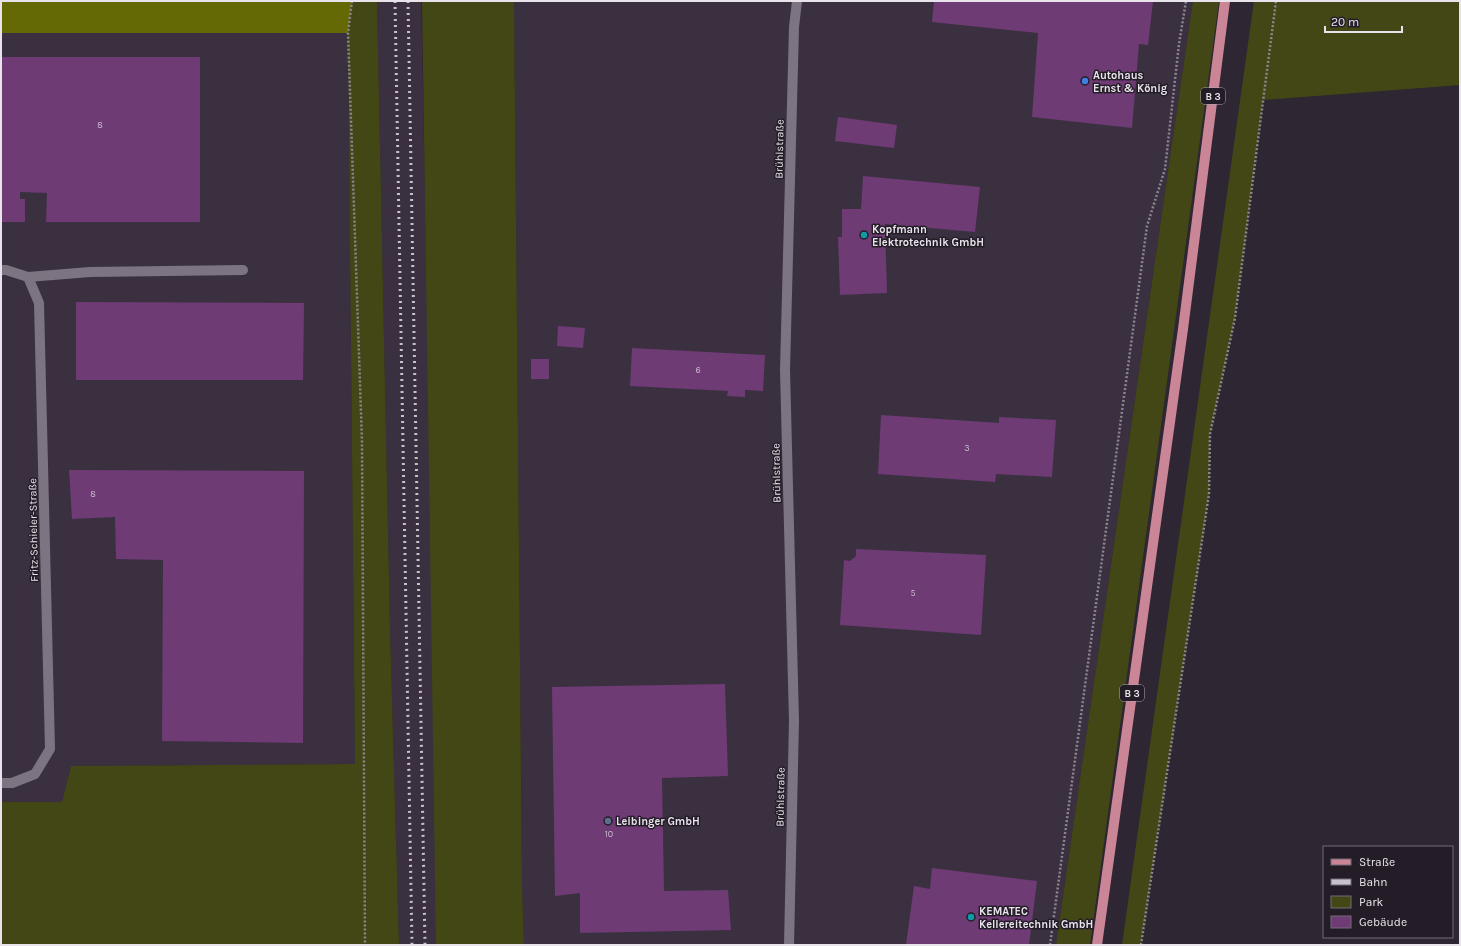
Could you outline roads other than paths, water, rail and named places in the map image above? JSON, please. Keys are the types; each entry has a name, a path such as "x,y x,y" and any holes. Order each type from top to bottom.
{"main road":[{"name":"B 3","path":"1097,945 1183,329 1225,1"}],"street":[{"name":"Brühlstraße","path":"789,945 794,721 786,370 794,35 797,1"},
{"path":"1,270 6,270 28,277 90,272 244,270"},
{"name":"Fritz-Schieler-Straße","path":"1,783 12,783 35,774 50,749 39,303 28,277"}],"railway":[{"path":"395,1 412,945"},
{"path":"408,1 425,945"}],"place":[{"name":"Autohaus Ernst & König","path":"1085,81"},
{"name":"Kopfmann Elektrotechnik GmbH","path":"864,235"},
{"name":"Leibinger GmbH","path":"608,821"},
{"name":"KEMATEC Kellereitechnik GmbH","path":"971,917"}]}
